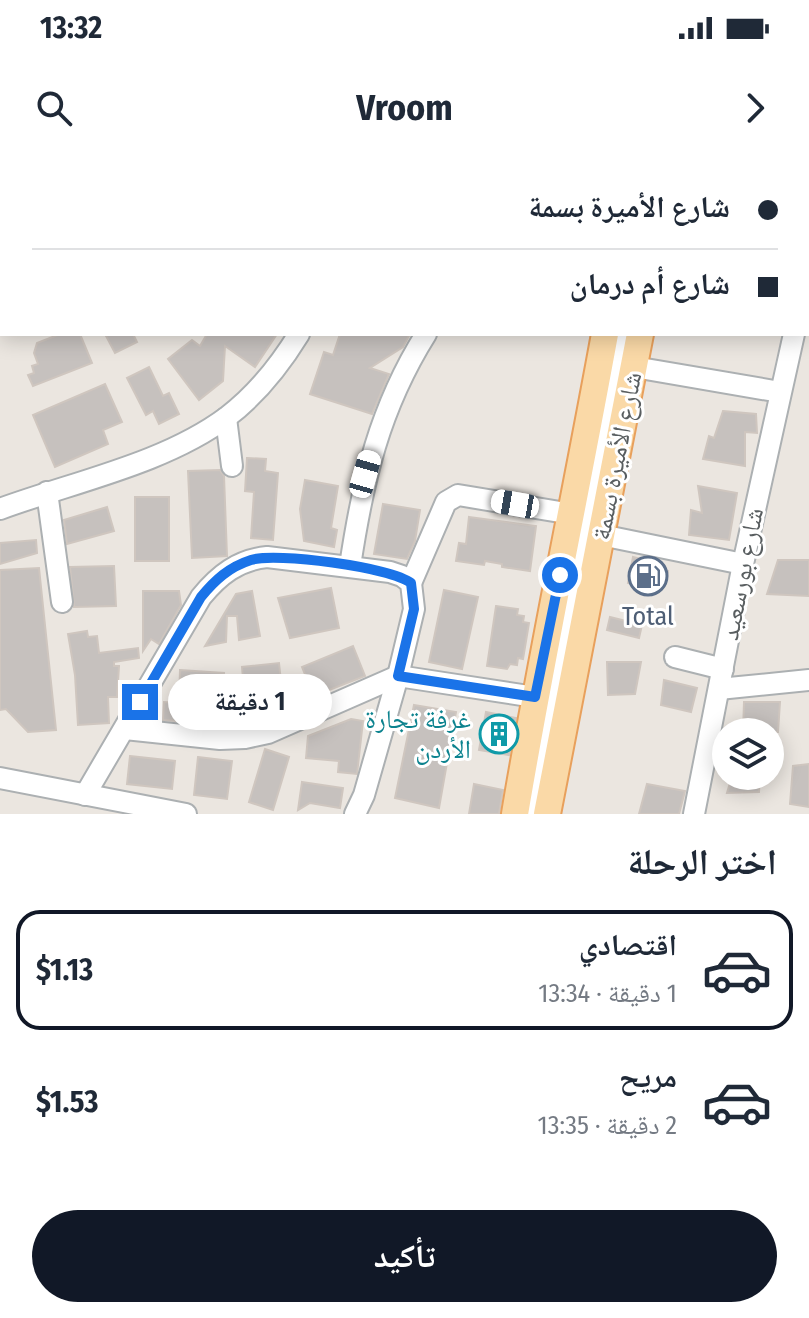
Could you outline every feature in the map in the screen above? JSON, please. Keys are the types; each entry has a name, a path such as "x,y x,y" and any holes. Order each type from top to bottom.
{"main road":[{"name":"شارع الأميرة بسمة","path":"515,814 605,336"},
{"name":"شارع الأميرة بسمة","path":"547,814 640,336"}],"street":[{"path":"0,509 137,463 226,418 257,390 298,336"},
{"path":"350,566 359,502 372,450 401,381 425,336"},
{"path":"534,814 621,336"},
{"name":"شارع بورسعيد","path":"694,814 743,564 794,336"},
{"path":"634,367 780,392"},
{"path":"226,418 232,466"},
{"path":"47,492 62,602"},
{"path":"355,814 364,795 398,676 414,609 411,583 446,502 458,495 572,514"},
{"path":"601,535 743,564"},
{"path":"85,795 201,597 226,571 267,557 390,572 411,583"},
{"path":"675,657 721,679 809,680"},
{"path":"125,729 220,739 245,738 268,733 398,676 535,697"},
{"path":"0,778 186,814"}],"building":[{"path":"55,336 81,336 92,363 33,386 28,375 34,373 32,366 38,364 34,353 37,343"},
{"path":"106,336 134,336 137,342 115,353"},
{"path":"206,336 276,336 255,367 225,346 223,381 199,400 168,359 192,340 200,346"},
{"path":"339,336 409,336 403,347 370,368 389,374 372,414 310,394 324,352 333,355"},
{"path":"149,367 163,396 169,393 179,414 159,424 153,411 146,415 127,378"},
{"path":"105,384 122,422 103,430 108,444 55,467 33,415"},
{"path":"723,411 756,414 757,433 745,432 745,466 703,459 709,436 714,438"},
{"path":"247,458 266,459 265,471 278,473 273,540 251,538 254,492 245,491"},
{"path":"220,470 224,476 227,556 192,558 188,471"},
{"path":"305,480 338,486 331,528 337,530 334,547 304,541 300,509"},
{"path":"698,486 737,493 729,540 689,535 691,510 702,513"},
{"path":"135,497 169,497 169,561 135,561"},
{"path":"383,504 420,510 415,541 407,559 374,554"},
{"path":"107,507 114,531 67,544 64,520"},
{"path":"469,517 536,526 530,571 485,561 484,565 456,561 459,543 466,544"},
{"path":"36,540 37,553 0,564 0,543"},
{"name":"Total","path":"633,557 653,562 652,568 668,571 665,585 650,582 649,587 628,583"},
{"path":"778,560 809,560 809,596 767,594"},
{"path":"114,566 116,606 74,607 70,567"},
{"path":"39,568 56,730 28,732 6,709 0,710 0,570"},
{"path":"331,588 339,628 290,638 278,598"},
{"path":"444,590 478,597 462,669 429,662"},
{"path":"143,591 179,591 181,605 159,644 151,639 143,651"},
{"path":"252,591 260,636 239,640 237,616 227,616 226,642 205,646 236,594"},
{"path":"496,606 518,609 517,615 524,616 523,622 529,623 523,659 518,658 517,665 510,664 507,669 487,666"},
{"name":"Total","path":"610,617 642,625 639,638 607,630"},
{"path":"87,631 88,637 97,636 99,653 138,648 139,658 114,662 114,666 119,666 117,697 108,697 109,723 78,725 75,675 68,634"},
{"path":"353,646 365,676 314,696 302,667"},
{"path":"607,662 641,662 635,694 608,695"},
{"path":"279,663 284,710 246,714 242,667"},
{"path":"180,670 224,673 221,724 163,720 164,702 179,703"},
{"path":"664,680 697,688 691,712 661,705"},
{"path":"744,702 780,702 779,718 743,718"},
{"path":"414,705 456,712 439,808 395,798"},
{"name":"غرفة تجارة الأردن","path":"486,712 516,718 509,755 479,750"},
{"path":"351,719 363,721 357,774 338,772 339,761 306,758 308,736"},
{"path":"265,749 289,757 273,810 249,802"},
{"path":"130,756 175,761 172,789 127,784"},
{"path":"198,757 232,761 227,799 194,795"},
{"path":"809,764 809,807 790,804 793,766"},
{"path":"302,782 343,788 340,808 310,803 298,810"},
{"path":"474,784 503,790 499,814 469,814"},
{"path":"647,784 685,791 679,814 639,814"},
{"path":"728,790 759,790 759,792 727,793"}],"place":[{"name":"Total","path":"648,576"},
{"name":"غرفة تجارة الأردن","path":"499,734"}],"route":[{"path":"140,702 201,597 213,582 239,564 267,557 350,566 402,576 411,583 414,609 398,676 535,697 560,575"}]}
